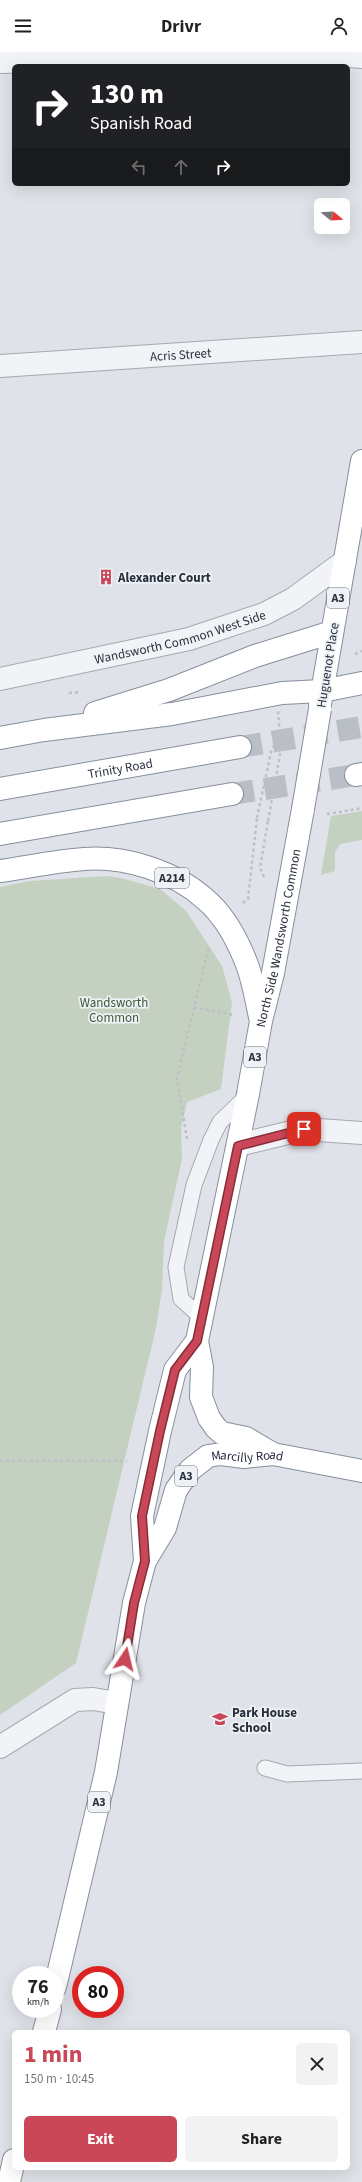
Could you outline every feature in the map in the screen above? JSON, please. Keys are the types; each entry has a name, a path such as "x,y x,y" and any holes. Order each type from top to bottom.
{"highway":[{"name":"Huguenot Place","path":"313,751 332,632 360,489 362,461"},
{"path":"44,730 169,690 254,656 332,632"},
{"path":"0,738 44,730 172,714 282,693 321,700 362,683"},
{"name":"Trinity Road","path":"0,789 240,747"},
{"name":"North Side Wandsworth Common","path":"60,1966 106,1772 134,1603 145,1561 142,1516 175,1370 197,1341 238,1146 261,1021 273,973 313,751"},
{"path":"0,834 232,794"},
{"name":"A214","path":"0,871 84,859 106,859 129,862 151,869 188,887 205,898 218,913 236,940 247,963 261,1021"},
{"name":"A3","path":"197,1341 202,1367 202,1397 209,1418 216,1428 222,1433 246,1438 273,1454"},
{"name":"Marcilly Road","path":"145,1561 165,1528 176,1490 190,1470 208,1456 244,1457 273,1454 362,1471"},
{"path":"45,2030 48,2018"},
{"path":"9,2182 12,2169"}],"street":[{"path":"0,62 252,54 339,55 362,57"},
{"name":"Acris Street","path":"0,366 362,342"},
{"name":"Wandsworth Common West Side","path":"0,679 189,639 264,614 292,600 345,561"},
{"path":"238,1146 304,1129 362,1133"},
{"path":"0,1747 74,1700 93,1699 117,1703"}],"lane":[{"path":"201,1318 181,1299 176,1267 194,1185 211,1140 220,1122 248,1094"},
{"path":"265,1768 287,1774 362,1771"}],"path":[{"path":"268,821 280,747 278,711"},
{"path":"238,906 248,899 257,818 271,752 280,734"},
{"path":"301,815 362,808"},
{"path":"188,1146 178,1078 211,938"},
{"path":"194,1007 261,1021"},
{"path":"0,1461 130,1461"}],"green space":[{"path":"362,811 362,840 340,844 335,852 335,871 321,875 331,816"},
{"name":"Wandsworth Common","path":"108,876 125,879 160,889 186,911 222,966 232,1002 221,1089 187,1102 181,1128 182,1159 164,1241 162,1290 156,1328 76,1663 0,1715 0,887 30,881"}],"tunnel":[{"path":"240,747 362,727"},
{"path":"232,794 356,775"}],"place":[{"name":"Alexander Court","path":"106,577"},
{"name":"Park House School","path":"220,1719"}],"route":[{"path":"125,1659 134,1603 145,1561 142,1516 160,1431 175,1370 197,1341 238,1146 304,1129"}]}
